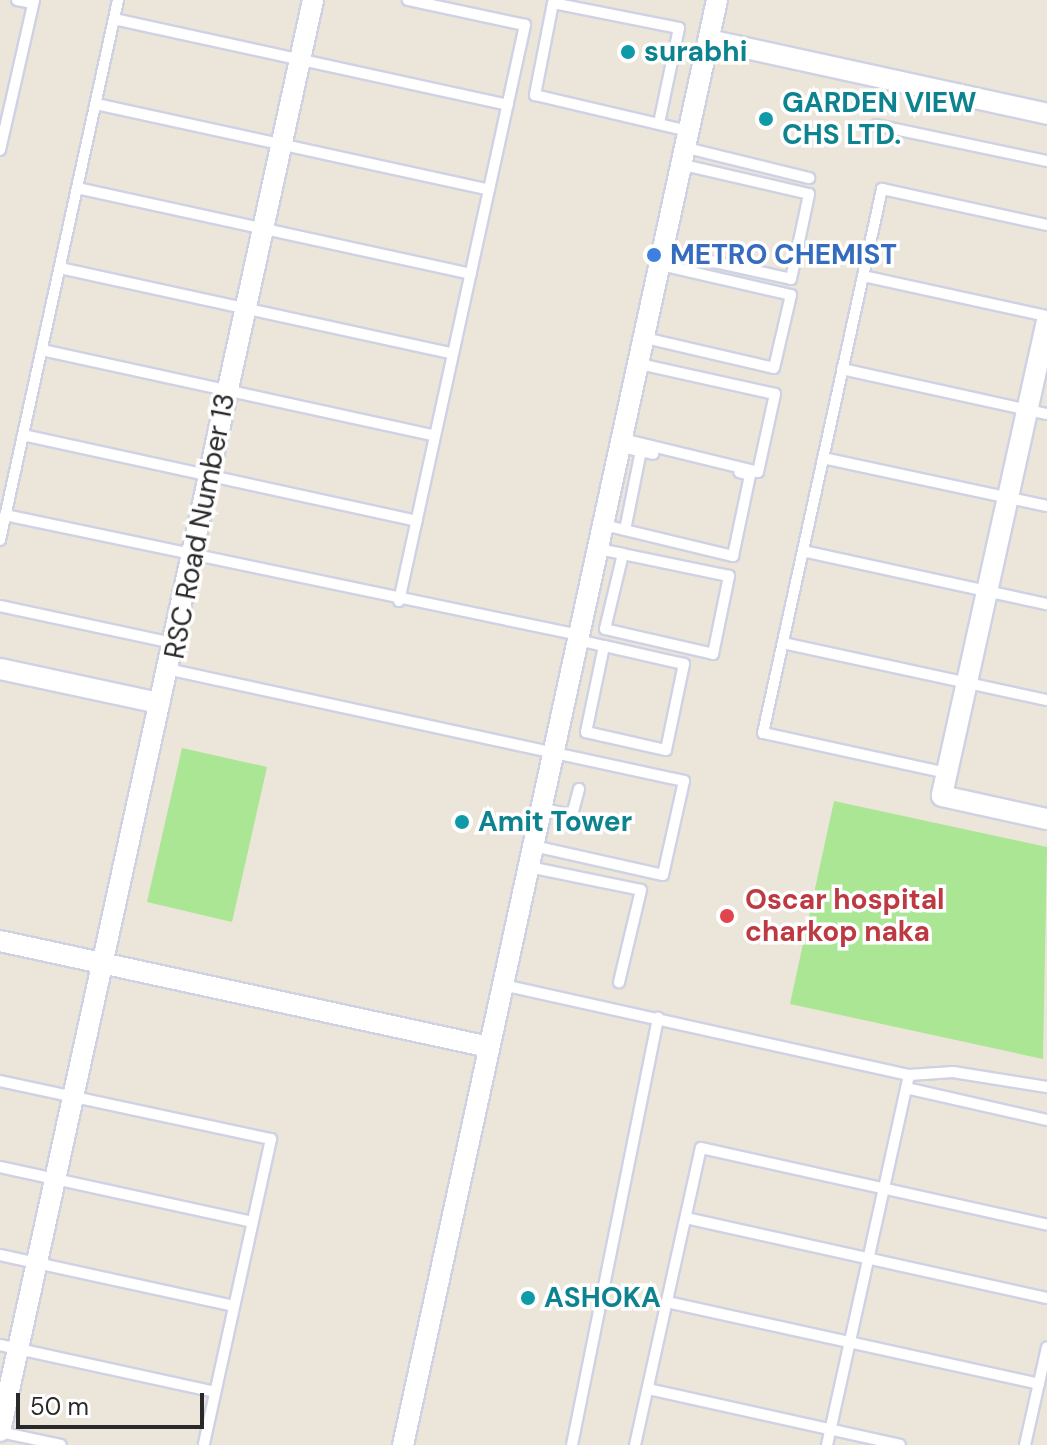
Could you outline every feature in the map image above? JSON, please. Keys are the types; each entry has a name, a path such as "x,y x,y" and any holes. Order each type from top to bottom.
{"street":[{"name":"RSC Road Number 13","path":"167,669 313,0"},
{"path":"403,1445 598,549 628,446 645,338 717,0"},
{"path":"709,40 1047,114"},
{"path":"1047,318 1037,412 1008,498 942,796 1047,819"},
{"path":"0,669 159,703"},
{"path":"0,1431 9,1347 37,1263 167,669"},
{"path":"0,941 489,1047"}],"lane":[{"path":"0,150 33,2 17,0"},
{"path":"0,540 118,0"},
{"path":"399,601 525,25 408,0"},
{"path":"659,123 679,28 553,3 535,95 659,123 687,148 809,194 791,279 663,258"},
{"path":"114,19 508,105"},
{"path":"0,84 14,87"},
{"path":"96,104 489,190"},
{"path":"876,125 1047,161"},
{"path":"687,148 809,178"},
{"path":"77,188 471,274"},
{"path":"947,773 763,733 882,189 1047,225"},
{"path":"645,338 774,368 791,295 663,258"},
{"path":"60,268 453,354"},
{"path":"863,276 1047,318"},
{"path":"42,350 435,436"},
{"path":"628,446 758,472 775,394 640,364"},
{"path":"842,369 1037,412"},
{"path":"23,435 417,521"},
{"path":"604,525 733,556 750,475 628,446"},
{"path":"625,530 628,446"},
{"path":"823,458 1047,506"},
{"path":"5,515 579,637 604,646 684,664 666,750 586,732 604,646"},
{"path":"598,549 623,554 729,576 713,654 605,629 623,554"},
{"path":"803,551 1047,604"},
{"path":"0,606 172,643"},
{"path":"783,643 1047,700"},
{"name":"RSC Road Number 13","path":"167,669 684,781 663,875 531,856"},
{"path":"541,808 572,815 579,789"},
{"path":"531,856 641,890 619,982"},
{"path":"503,985 909,1075 953,1072 1047,1087"},
{"path":"572,1445 658,1018"},
{"path":"827,1445 909,1075"},
{"path":"0,1081 271,1139 204,1445"},
{"path":"906,1088 1047,1120"},
{"path":"635,1445 701,1148 1047,1225"},
{"path":"0,1167 252,1222"},
{"path":"686,1218 1047,1298"},
{"path":"0,1255 234,1306"},
{"path":"667,1302 1039,1384"},
{"path":"9,1347 215,1392"},
{"path":"1025,1445 1047,1347"},
{"path":"648,1389 900,1445"},
{"path":"0,1431 61,1445"}],"green space":[{"path":"182,748 267,767 232,922 147,902"},
{"path":"834,801 1047,847 1043,1059 790,1004"}],"place":[{"name":"surabhi","path":"628,52"},
{"name":"GARDEN VIEW CHS LTD.","path":"766,119"},
{"name":"METRO CHEMIST","path":"654,255"},
{"name":"Amit Tower","path":"462,822"},
{"name":"Oscar hospital charkop naka","path":"727,916"},
{"name":"ASHOKA","path":"528,1298"}]}
